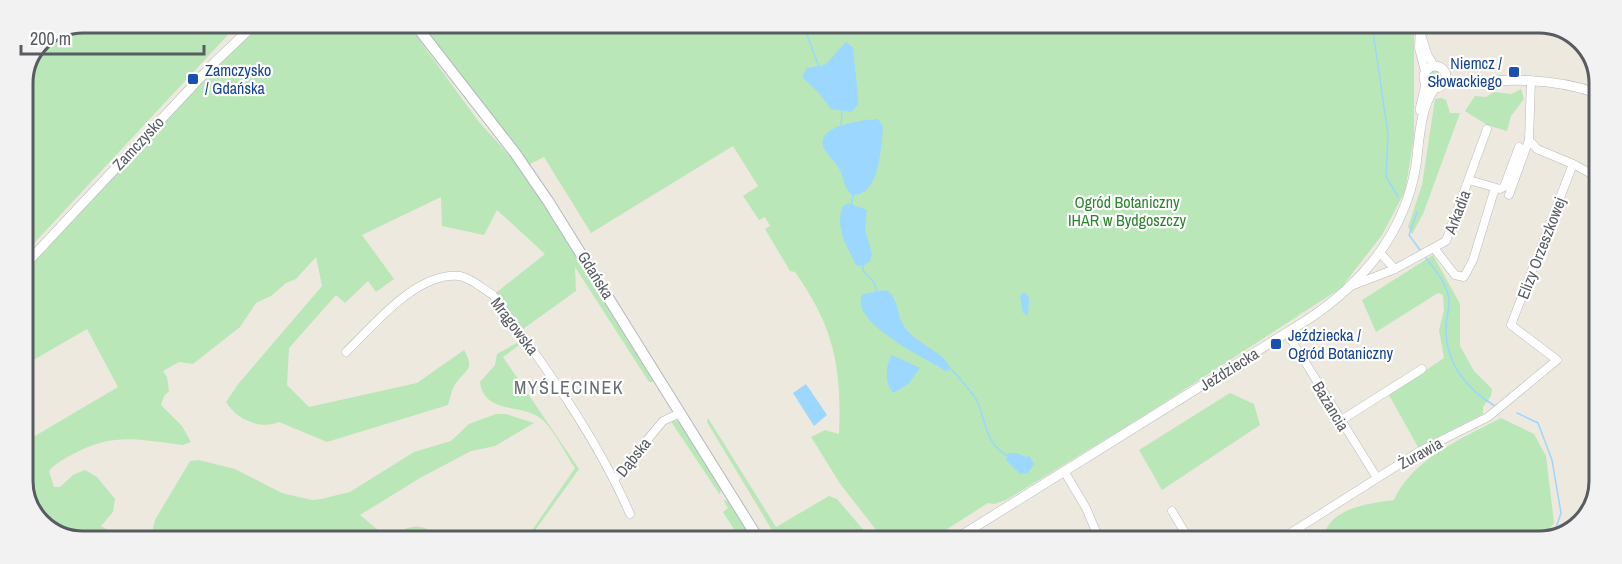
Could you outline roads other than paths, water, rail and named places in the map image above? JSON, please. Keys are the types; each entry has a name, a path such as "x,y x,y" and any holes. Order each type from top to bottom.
{"main road":[{"name":"Gdańska","path":"422,33 515,153 548,201 753,531"}],"street":[{"name":"Zamczysko","path":"33,256 215,62 245,33"},
{"path":"1420,33 1419,48 1430,68"},
{"path":"1430,68 1442,68 1445,79"},
{"path":"1430,68 1424,78 1430,87 1445,79 1531,80 1569,85 1589,91"},
{"path":"1509,195 1529,140 1531,80"},
{"name":"Jeździecka","path":"968,531 1287,333 1324,309 1351,286 1380,252 1400,220 1412,188 1430,87"},
{"name":"Arkadia","path":"1351,286 1395,269 1446,241 1487,129"},
{"path":"1529,140 1537,149 1589,173"},
{"path":"1469,180 1495,188 1504,187 1519,147"},
{"name":"Elizy Orzeszkowej","path":"1557,360 1511,325 1573,164"},
{"path":"1434,248 1455,276 1464,277 1473,260 1495,188"},
{"path":"1380,252 1395,269"},
{"name":"Mrągowska","path":"346,352 401,298 437,277 462,276 493,295 555,380 593,440 614,480"},
{"name":"Bażancia","path":"1287,333 1377,478"},
{"name":"Żurawia","path":"1294,531 1420,451 1488,417 1557,360"},
{"path":"1340,420 1422,369"},
{"name":"Dąbska","path":"630,514 614,480 663,421 680,413"},
{"path":"1064,471 1096,531"},
{"path":"1172,511 1184,531"}],"water":[{"path":"846,42 853,48 858,97 858,105 851,112 831,109 802,77 807,68 825,65"},
{"path":"878,119 883,127 880,157 874,179 862,193 853,195 847,189 838,167 825,151 823,140 826,134 842,125"},
{"path":"848,203 867,210 865,229 872,254 870,261 863,266 856,265 841,229 843,206"},
{"path":"886,290 895,301 905,328 916,339 942,357 951,369 946,371 908,349 877,327 866,316 861,305 863,294"},
{"path":"1024,292 1029,297 1028,315 1023,313 1020,296"},
{"path":"892,355 920,368 908,384 893,393 888,385 887,374"},
{"path":"806,384 827,415 814,426 793,393"},
{"path":"1009,453 1017,453 1026,457 1029,455 1034,464 1028,473 1020,474 1006,460"}],"waterway":[{"path":"806,33 819,67"},
{"path":"1373,33 1388,134 1386,177 1398,196"},
{"path":"841,126 842,112"},
{"path":"852,203 853,195"},
{"path":"1417,212 1409,235 1420,250"},
{"path":"1426,258 1448,293 1447,340 1453,363 1466,383 1495,406"},
{"path":"863,266 863,271 873,281 877,291"},
{"path":"951,369 976,399 990,438 1000,451 1008,456"},
{"path":"1517,413 1538,423 1552,460 1561,513 1556,528"}],"place":[{"name":"Niemcz / Słowackiego","path":"1514,72"},
{"name":"Zamczysko / Gdańska","path":"193,79"},
{"name":"Jeździecka / Ogród Botaniczny","path":"1276,344"}],"district":[{"name":"MYŚLĘCINEK","path":"569,388"}],"park label":[{"name":"Ogród Botaniczny IHAR w Bydgoszczy","path":"1127,211"}]}
